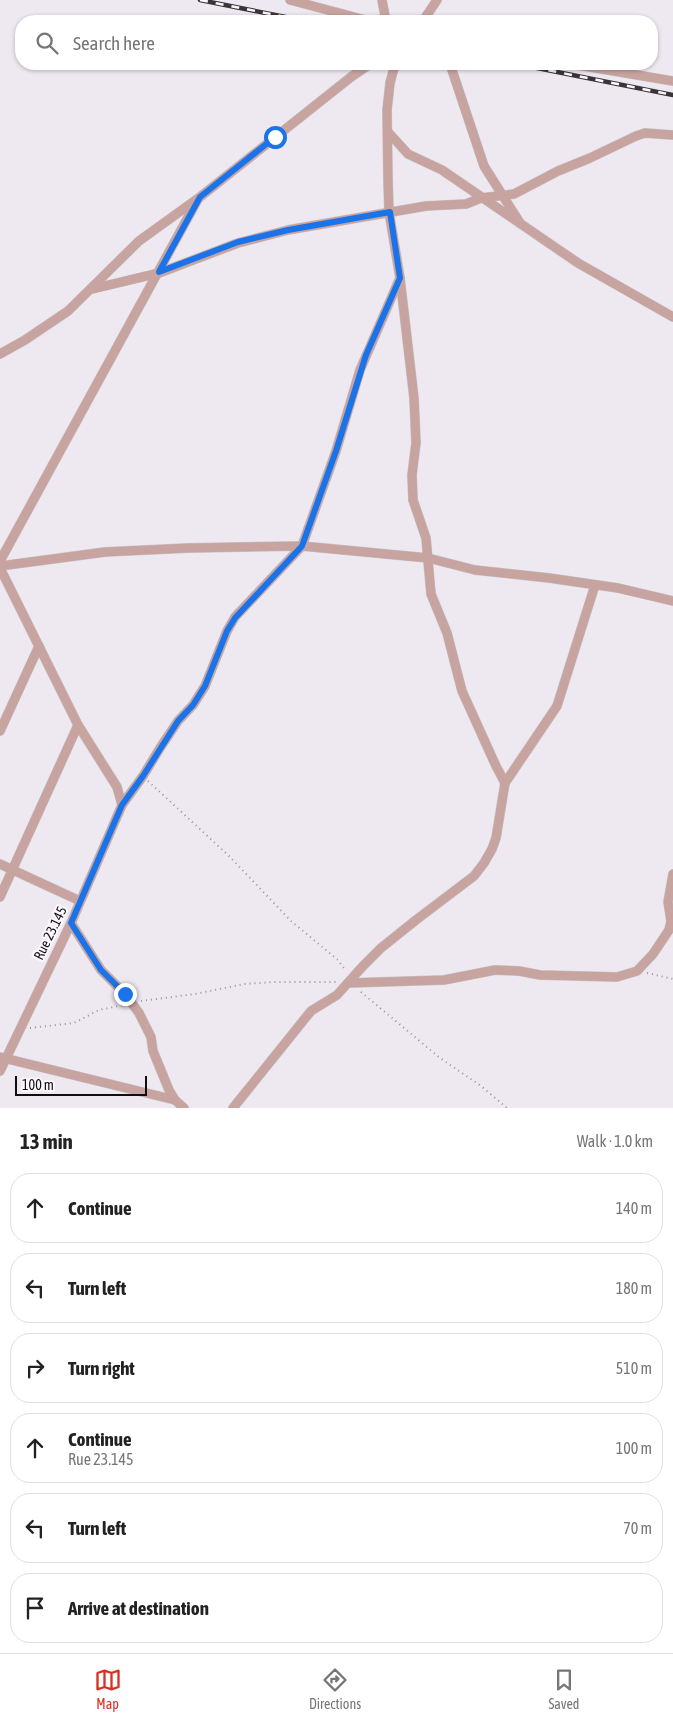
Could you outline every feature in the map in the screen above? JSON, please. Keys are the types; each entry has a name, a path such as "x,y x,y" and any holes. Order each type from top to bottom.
{"street":[{"path":"290,0 346,15"},
{"path":"382,0 385,15"},
{"path":"427,15 435,2"},
{"path":"0,354 50,324 76,305 139,241 200,197 361,70"},
{"path":"393,70 387,110 390,212 412,371 416,422 413,500 426,538 431,594 447,633 462,691 505,783"},
{"path":"452,70 484,166 522,225"},
{"path":"608,70 673,81"},
{"path":"388,132 408,154 442,170 578,263 673,317"},
{"path":"92,289 159,272 238,242 288,230 440,204 466,204 481,198 514,194 558,171 598,155 644,133 673,135"},
{"path":"0,561 200,197"},
{"path":"302,546 336,451 366,355 400,278"},
{"path":"122,805 117,787 78,724 0,567 62,556 105,552 246,546 302,546 428,558 475,570 523,574 595,585 673,601"},
{"name":"Rue 23.145","path":"0,1071 3,1057 20,1028 71,923 122,805 178,721 193,705 205,686 227,631 235,618 302,546"},
{"path":"233,1108 311,1011 338,995 381,948 474,876 492,849 496,838 505,783 557,706 595,585"},
{"path":"0,731 39,646"},
{"path":"0,897 78,724"},
{"path":"0,864 80,901"},
{"path":"348,983 444,980 495,970 519,970 540,975 617,977 637,970 653,954 669,930 672,912 668,902 673,874"},
{"path":"71,923 101,970 132,1003 145,1023 168,1090 184,1108"},
{"path":"3,1057 175,1100"}],"path":[{"path":"143,776 230,856 291,921 338,960 346,971 348,983"},
{"path":"637,970 673,979"},
{"path":"20,1028 74,1023 99,1010 150,999 195,994 244,984 275,982 348,983 375,1002 440,1058 481,1086 506,1108"}],"railway":[{"path":"200,0 276,15"},
{"path":"547,70 673,95"}],"route":[{"path":"125,994 101,970 71,923 122,805 178,721 193,705 205,686 227,631 235,618 302,546 336,451 360,370 400,278 390,212 288,230 238,242 159,272 200,197 275,137"}]}
